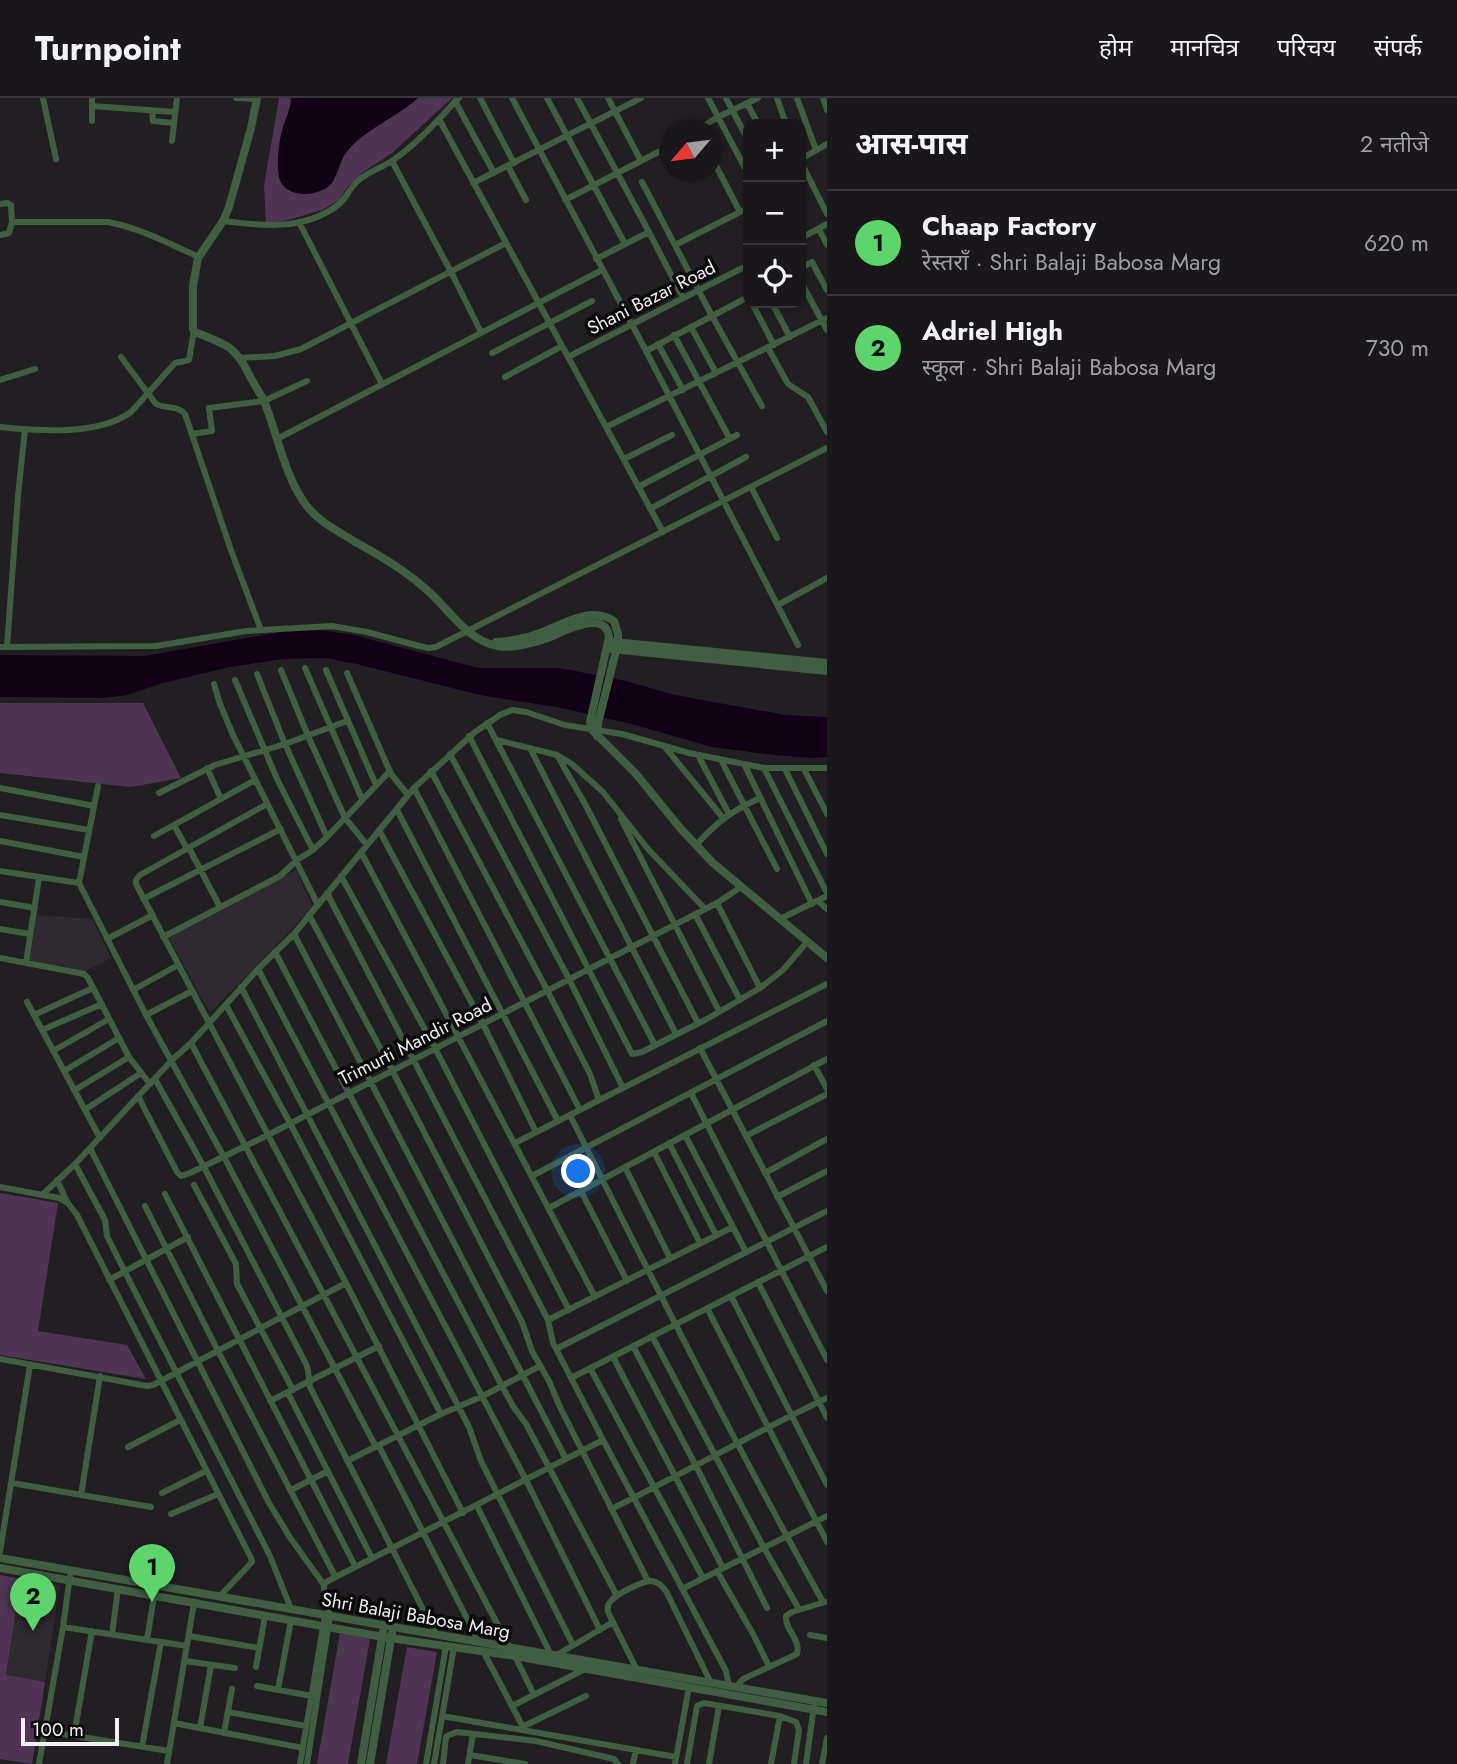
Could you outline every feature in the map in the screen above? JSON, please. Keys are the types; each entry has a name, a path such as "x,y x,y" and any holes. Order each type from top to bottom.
{"street":[{"path":"43,98 55,159"},
{"path":"172,141 177,98"},
{"path":"0,426 73,429 112,422 131,412 175,363 189,360 194,330 193,286 200,257 223,220 233,195 257,99 236,98"},
{"path":"480,98 526,200"},
{"path":"512,98 798,645"},
{"path":"547,98 625,244"},
{"path":"577,98 683,298"},
{"path":"608,98 641,160"},
{"path":"473,183 641,98"},
{"path":"708,98 743,164"},
{"path":"726,98 743,131"},
{"path":"715,119 758,98"},
{"path":"776,98 784,119"},
{"path":"797,98 817,150"},
{"path":"823,98 827,110"},
{"path":"223,220 278,226 327,212 338,205 358,180 392,161 457,99 494,173"},
{"path":"92,121 92,102 175,112"},
{"path":"747,103 755,119"},
{"path":"152,111 153,121 174,123"},
{"path":"439,119 663,532"},
{"path":"806,157 827,144"},
{"path":"565,200 659,151"},
{"path":"392,161 481,332"},
{"path":"806,172 827,214"},
{"path":"722,177 740,212"},
{"path":"642,182 762,406"},
{"path":"0,204 11,205 12,222 9,233 0,235"},
{"path":"675,245 743,210"},
{"path":"12,222 108,222 139,231 200,257"},
{"path":"299,222 382,384"},
{"path":"806,236 827,224"},
{"path":"819,229 827,245"},
{"path":"596,259 649,232"},
{"path":"240,358 288,354 302,349 506,243"},
{"path":"806,265 812,262 827,290"},
{"name":"Shani Bazar Road","path":"568,357 743,268"},
{"path":"277,439 602,270"},
{"path":"806,290 824,319 827,330"},
{"path":"646,351 743,300"},
{"path":"492,353 592,301"},
{"path":"754,308 788,384 808,397 827,432"},
{"path":"775,308 790,337"},
{"path":"606,427 824,319"},
{"path":"691,327 716,373"},
{"path":"194,330 224,344 240,358 264,401 299,494 313,513 328,526 422,584 467,631 498,646 523,645 577,625 593,623 604,626 608,633 607,666 595,728"},
{"path":"674,335 730,439"},
{"path":"658,344 683,390"},
{"path":"505,377 562,346"},
{"path":"121,357 159,406 182,411 261,630"},
{"path":"0,380 35,369"},
{"path":"192,434 212,431 209,408 264,401 307,381"},
{"path":"25,429 4,647 156,646 261,630 305,627 348,628 429,648 436,647 827,448"},
{"path":"624,460 672,435"},
{"path":"638,487 737,435"},
{"path":"650,509 746,457"},
{"path":"751,487 777,538"},
{"path":"778,605 827,578"},
{"path":"488,643 536,635 584,616 604,616 614,621 618,634 617,646 607,666"},
{"path":"607,645 827,671"},
{"path":"617,646 827,663"},
{"path":"305,668 362,799"},
{"path":"281,670 345,818 366,845"},
{"path":"326,670 376,785"},
{"path":"347,673 390,771 408,795"},
{"path":"257,674 327,837"},
{"path":"235,680 264,751 313,850"},
{"path":"214,684 224,716 243,757 318,905"},
{"path":"42,1195 75,1164 294,933 414,788 469,736 500,715 512,710 526,712 565,725 595,728 698,755 764,768 826,770"},
{"path":"159,793 207,768 347,721"},
{"path":"487,723 654,1045"},
{"path":"595,728 696,845 741,887 827,958"},
{"path":"469,736 631,1053 635,1055 760,988 783,970 807,942"},
{"path":"497,740 557,755 579,770 614,804 648,849 705,909"},
{"path":"665,747 726,816"},
{"path":"530,748 676,1034"},
{"path":"450,754 569,979 623,1088"},
{"path":"557,755 698,1023"},
{"path":"698,755 726,816"},
{"path":"721,760 777,869"},
{"path":"744,764 815,903 827,909"},
{"path":"207,768 222,799"},
{"path":"764,768 827,895 780,919"},
{"path":"785,769 827,854"},
{"path":"804,769 827,814"},
{"path":"163,937 272,881 327,837 390,771"},
{"path":"431,771 590,1074 599,1100"},
{"path":"154,836 256,780"},
{"path":"97,786 79,883 146,1015 424,1532 479,1642"},
{"path":"0,788 94,806"},
{"path":"414,788 580,1110"},
{"path":"696,845 726,816 760,798"},
{"path":"267,804 138,878 136,884 379,1346 463,1513"},
{"path":"614,804 719,1011"},
{"path":"397,810 558,1121"},
{"path":"0,815 89,830"},
{"path":"174,825 220,907"},
{"path":"143,899 281,829"},
{"path":"379,830 483,1024 536,1132"},
{"path":"0,841 84,857"},
{"path":"361,852 595,1297"},
{"path":"0,871 79,883"},
{"path":"341,876 435,1048 569,1310"},
{"path":"26,962 40,878"},
{"name":"Trimurti Mandir Road","path":"138,1096 179,1175 184,1175 268,1135 718,903 741,887"},
{"path":"327,893 548,1320 556,1349 733,1687 743,1679 794,1656 799,1651 785,1620 788,1614 825,1602 786,1536 675,1325 570,1115"},
{"path":"0,902 35,908"},
{"path":"718,903 760,988"},
{"path":"695,914 740,1000"},
{"path":"107,939 153,915"},
{"path":"309,915 522,1322 532,1351 648,1581"},
{"path":"0,929 30,934"},
{"path":"294,933 566,1459"},
{"path":"275,952 502,1386 550,1467 617,1595"},
{"path":"0,958 84,974 130,1057 141,1073 153,1081 204,1167 282,1318 308,1370 308,1382 436,1635"},
{"path":"133,990 178,965"},
{"path":"258,969 526,1480 600,1630"},
{"path":"515,1143 827,984"},
{"path":"242,987 470,1427 481,1461 497,1495 573,1645"},
{"path":"34,1015 93,988"},
{"path":"146,1015 192,991"},
{"path":"27,1002 100,1138"},
{"path":"42,1030 102,1004"},
{"path":"226,1006 290,1123 441,1415"},
{"path":"53,1051 109,1019"},
{"path":"532,1176 827,1021"},
{"path":"64,1071 119,1038"},
{"path":"191,1043 510,1648"},
{"path":"701,1048 793,1228 826,1286"},
{"path":"75,1090 130,1057"},
{"path":"549,1208 827,1059"},
{"path":"746,1136 827,1091 814,1065"},
{"path":"86,1109 141,1073"},
{"path":"691,1093 827,1360"},
{"path":"685,1135 746,1252"},
{"path":"765,1173 827,1139"},
{"path":"669,1143 716,1235"},
{"path":"90,1148 269,1503 324,1585 328,1614 307,1764"},
{"path":"654,1152 700,1242"},
{"path":"75,1164 103,1214 107,1236 270,1556 291,1609"},
{"path":"625,1167 670,1258"},
{"path":"778,1197 827,1171"},
{"path":"57,1181 77,1215 251,1558 252,1562 219,1597"},
{"path":"194,1185 236,1264 237,1284 372,1558"},
{"path":"0,1187 59,1198 67,1202"},
{"path":"581,1191 627,1281"},
{"path":"165,1195 355,1566"},
{"path":"145,1206 335,1576"},
{"path":"556,1349 827,1210"},
{"path":"548,1320 733,1227"},
{"path":"109,1280 188,1237"},
{"path":"571,1378 827,1247"},
{"path":"758,1282 827,1418"},
{"path":"0,1359 147,1386 176,1374 346,1283"},
{"path":"731,1296 827,1485"},
{"path":"707,1308 827,1542"},
{"path":"652,1336 799,1609"},
{"path":"270,1401 379,1346"},
{"path":"634,1346 767,1608"},
{"path":"613,1357 769,1666"},
{"path":"0,1552 30,1365"},
{"path":"347,1461 540,1366"},
{"path":"590,1368 704,1578"},
{"path":"81,1495 100,1377"},
{"path":"611,1509 827,1398"},
{"path":"128,1447 180,1420"},
{"path":"324,1585 335,1576 603,1440"},
{"path":"162,1493 206,1471"},
{"path":"291,1490 328,1471"},
{"path":"12,1483 151,1507"},
{"path":"171,1514 218,1494"},
{"path":"477,1506 553,1655 613,1622"},
{"path":"682,1590 827,1516"},
{"name":"Shri Balaji Babosa Marg","path":"0,1558 733,1687 814,1705 827,1712"},
{"name":"Shri Balaji Babosa Marg","path":"0,1568 387,1638 515,1656 689,1687 814,1705 827,1703"},
{"path":"39,1764 71,1571"},
{"path":"637,1670 608,1612 608,1606 617,1595 648,1581 662,1585 666,1591 710,1683"},
{"path":"112,1634 118,1589"},
{"path":"147,1640 154,1595"},
{"path":"167,1764 194,1603"},
{"path":"256,1667 265,1616"},
{"path":"278,1690 291,1620"},
{"path":"370,1764 389,1626"},
{"path":"63,1627 187,1646"},
{"path":"300,1764 326,1627"},
{"path":"74,1735 92,1631"},
{"path":"810,1635 827,1638"},
{"path":"189,1636 259,1648"},
{"path":"361,1764 387,1638"},
{"path":"142,1747 160,1642"},
{"path":"433,1764 450,1647"},
{"path":"426,1764 450,1647"},
{"path":"483,1651 521,1728"},
{"path":"515,1656 534,1695"},
{"path":"185,1661 235,1668"},
{"path":"200,1728 211,1665"},
{"path":"512,1706 586,1669"},
{"path":"257,1686 312,1696"},
{"path":"442,1716 521,1728 676,1760 689,1687"},
{"path":"224,1733 232,1689"},
{"path":"521,1728 586,1696"},
{"path":"687,1764 697,1706 704,1703 793,1720 799,1730 794,1764"},
{"path":"806,1764 814,1705"},
{"path":"709,1764 719,1706"},
{"path":"228,1712 306,1726"},
{"path":"771,1764 780,1716"},
{"path":"173,1723 303,1748"},
{"path":"44,1731 169,1751"},
{"path":"443,1764 446,1737 457,1732 537,1741 614,1759 618,1764"},
{"path":"468,1764 473,1734"},
{"path":"822,1764 827,1738"},
{"path":"633,1764 636,1750"},
{"path":"470,1755 525,1764"}],"shaded area":[{"path":"279,98 452,98 392,153 362,173 339,200 322,210 281,222 266,223 264,185"},
{"path":"291,98 418,98 357,142 346,153 332,183 326,188 302,194 287,189 282,184 278,171 279,143"},
{"path":"321,630 354,635 478,668 560,668 626,681 675,695 785,715 827,717 827,757 773,755 712,747 562,708 480,695 325,658 283,659 230,667 159,684 127,695 104,698 0,697 0,655 145,656 286,631"},
{"path":"0,703 143,703 181,778 131,787 0,773"},
{"path":"296,870 313,907 210,1013 167,935"},
{"path":"37,915 92,919 111,958 84,972 29,963"},
{"path":"0,1193 58,1203 38,1331 127,1345 146,1379 0,1355"},
{"path":"0,1575 21,1579 6,1675 45,1682 32,1764 0,1759"},
{"path":"21,1579 60,1586 45,1682 6,1676"},
{"path":"340,1633 370,1639 348,1764 317,1764"},
{"path":"407,1647 437,1652 417,1764 386,1764"}],"place":[{"name":"Chaap Factory","path":"152,1602"},
{"name":"Adriel High","path":"33,1631"}]}
